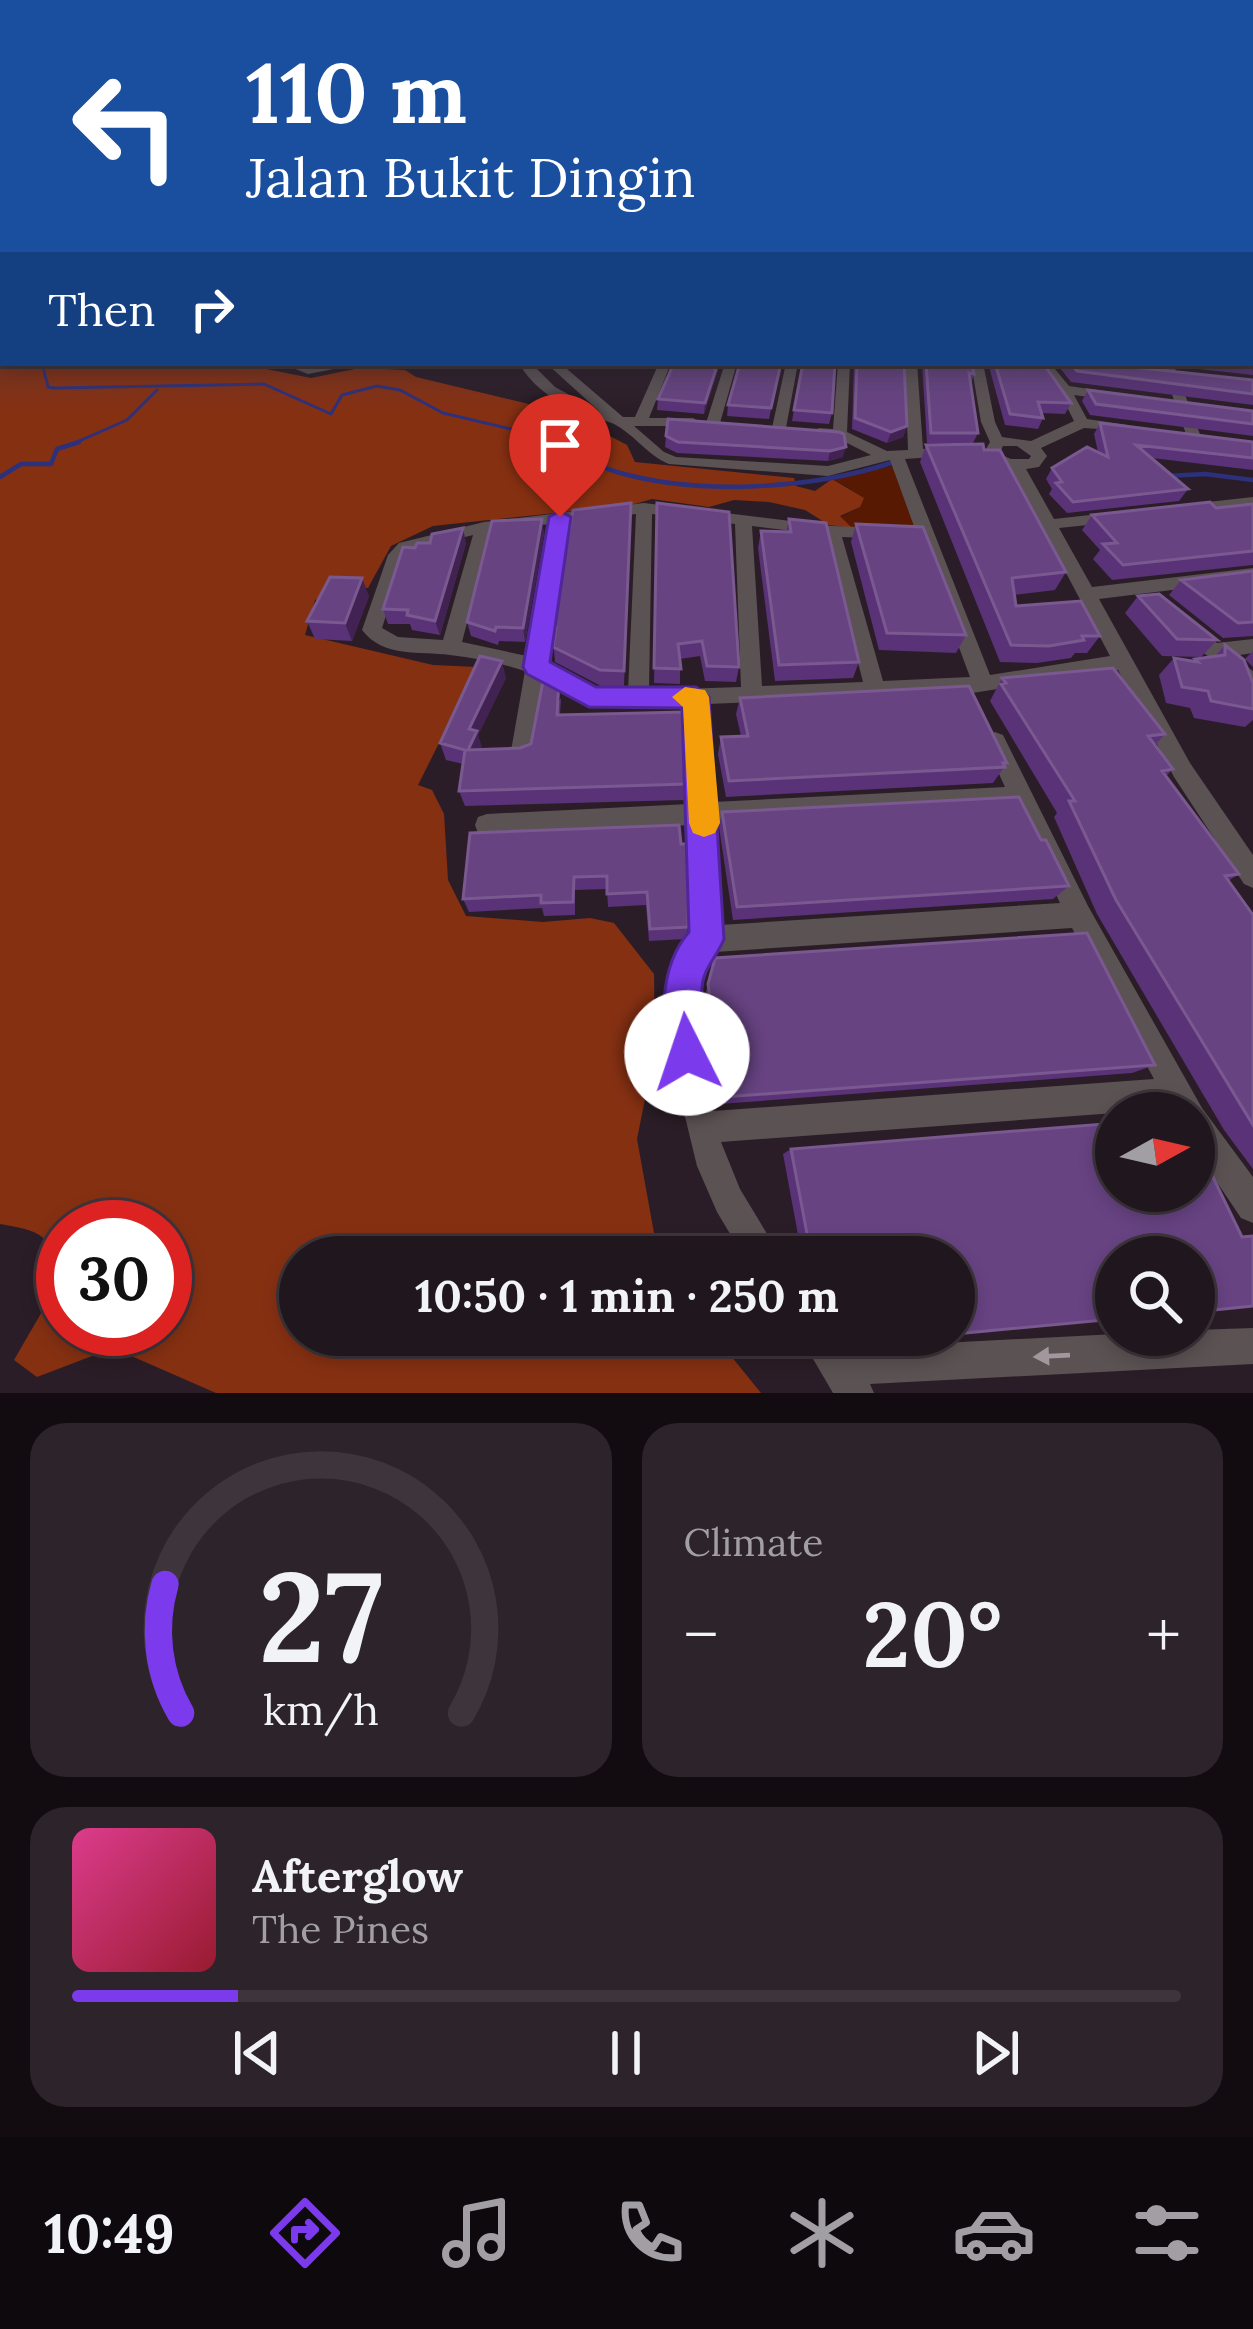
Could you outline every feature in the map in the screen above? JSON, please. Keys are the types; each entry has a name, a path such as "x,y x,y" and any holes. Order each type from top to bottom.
{"street":[{"path":"295,366 308,370 331,366"},
{"path":"527,366 539,381 618,421 642,418 735,424"},
{"path":"554,366 659,455 674,461 828,471 890,455 1031,447 1082,423 1149,431"},
{"path":"642,418 664,366"},
{"path":"713,423 730,366"},
{"path":"779,428 791,366"},
{"path":"840,434 844,366"},
{"path":"911,366 916,452"},
{"path":"978,366 995,447 1017,466 1052,524 1182,770 1253,876"},
{"path":"1045,366 1065,390 1082,423"},
{"path":"1151,372 1170,369 1192,377"},
{"path":"1170,369 1194,437"},
{"path":"1065,390 1135,399"},
{"path":"1159,402 1206,408"},
{"path":"757,426 840,434 890,455 927,535 978,699 1079,915 1177,1092"},
{"path":"1172,434 1214,440"},
{"path":"1017,466 1039,461 1031,447"},
{"path":"1164,512 1253,502"},
{"path":"927,535 832,532 644,508 484,526 415,542 398,555 372,622 378,638 536,667 589,697 875,690 978,699 1123,662"},
{"path":"638,698 644,508"},
{"path":"1052,524 1142,514"},
{"path":"522,751 560,517"},
{"path":"743,520 752,694"},
{"path":"452,648 484,526"},
{"path":"832,532 875,690"},
{"path":"1090,593 1253,574"},
{"path":"1137,589 1253,682"},
{"path":"1214,651 1253,646"},
{"path":"696,697 707,939 692,956 683,988 687,1053 702,1128 724,1192 751,1236"},
{"path":"487,825 1024,796"},
{"path":"707,939 1079,915"},
{"path":"702,1128 1095,1112"},
{"path":"1215,1151 1253,1207"},
{"path":"837,1365 1253,1346"}],"shaded area":[{"path":"0,366 252,366 311,378 360,368 405,370 416,377 566,413 627,445 635,462 794,478 796,486 815,491 832,479 864,498 860,507 840,516 852,528 829,525 805,510 769,502 734,500 709,507 652,499 433,526 391,546 368,588 347,587 315,600 305,635 433,665 477,667 418,785 432,790 444,814 448,880 466,916 543,922 590,918 614,923 654,974 655,1049 637,1139 656,1236 279,1236 279,1356 731,1356 761,1393 216,1393 131,1356 192,1356 192,1200 36,1200 36,1234 0,1224"},
{"path":"893,466 917,528 852,528 839,518 860,507 851,489 832,479"},
{"path":"36,1322 36,1356 92,1356 37,1377 14,1360"}],"building":[{"path":"673,366 717,366 705,403 658,399"},
{"path":"739,366 780,366 771,408 728,405"},
{"path":"802,366 835,366 832,413 794,410"},
{"path":"857,366 904,366 907,426 891,432 855,418"},
{"path":"926,366 973,366 974,374 969,373 978,433 931,433"},
{"path":"996,366 1045,366 1071,403 1038,402 1043,418 1010,414"},
{"path":"1073,366 1122,366 1253,380 1253,394 1077,371"},
{"path":"1088,390 1253,411 1253,424 1096,404"},
{"path":"668,419 839,432 844,434 846,447 830,451 678,442 666,436"},
{"path":"1100,423 1253,442 1253,458 1136,445 1188,489 1073,502 1056,483 1062,482 1052,468 1087,447 1108,457"},
{"path":"983,444 984,450 1000,450 1066,572 1012,578 1016,606 1081,601 1100,636 1049,646 1011,645 926,445"},
{"path":"1210,502 1216,508 1253,504 1253,551 1123,565 1103,544 1117,543 1092,515"},
{"path":"631,503 624,671 600,670 553,647 556,627 552,627 573,510"},
{"path":"657,503 729,512 739,667 707,666 702,641 678,644 681,669 654,668"},
{"path":"542,519 523,628 496,627 495,631 467,622 492,521"},
{"path":"789,519 826,523 859,662 779,665 761,531 791,532"},
{"path":"856,524 923,527 966,635 887,633"},
{"path":"463,528 435,621 407,615 408,610 383,609 403,547 415,548 417,543 430,543 432,534"},
{"path":"1253,571 1253,622 1238,623 1181,580"},
{"path":"330,577 362,578 345,623 307,621"},
{"path":"1159,594 1217,640 1177,639 1138,596"},
{"path":"1225,645 1244,660 1253,683 1253,709 1211,701 1208,691 1182,687 1174,658 1198,662 1195,659 1225,655"},
{"path":"480,656 502,661 469,729 477,731 468,750 531,744 543,681 559,681 557,715 684,712 686,784 459,791 465,750 440,743"},
{"path":"1113,668 1165,734 1148,736 1173,769 1162,771 1239,874 1225,876 1253,915 1253,1125 1116,900 1069,801 1075,801 1001,684 1006,683 1002,678"},
{"path":"969,686 1005,767 729,781 721,737 748,736 740,698"},
{"path":"1019,797 1069,886 737,907 722,812"},
{"path":"679,825 681,844 689,844 688,927 650,929 647,892 607,894 607,876 574,877 573,902 541,903 541,895 463,899 470,833"},
{"path":"1087,933 1155,1065 724,1097 708,984 715,958"},
{"path":"1095,1125 1095,1212 1215,1212 1215,1181 1242,1237 1253,1236 1253,1306 1215,1310 1215,1236 1095,1236 1095,1321 975,1332 975,1236 807,1236 791,1149"}],"waterway":[{"path":"0,367 10,366"},
{"path":"43,366 48,387 54,388 264,384 331,414 342,395 377,386 400,390 443,413 549,442"},
{"path":"71,445 127,420 157,390"},
{"path":"71,445 79,442"},
{"path":"549,442 556,445"},
{"path":"549,442 617,472 719,487 791,484 891,463"},
{"path":"0,477 21,464 51,464 57,449 71,445"},
{"path":"1167,476 1205,474 1253,480"}],"slow traffic":[{"path":"685,697 696,697 704,823"}],"route":[{"path":"560,517 536,667 589,697 604,700 696,697 707,939 692,956 683,988 687,1053"}]}
